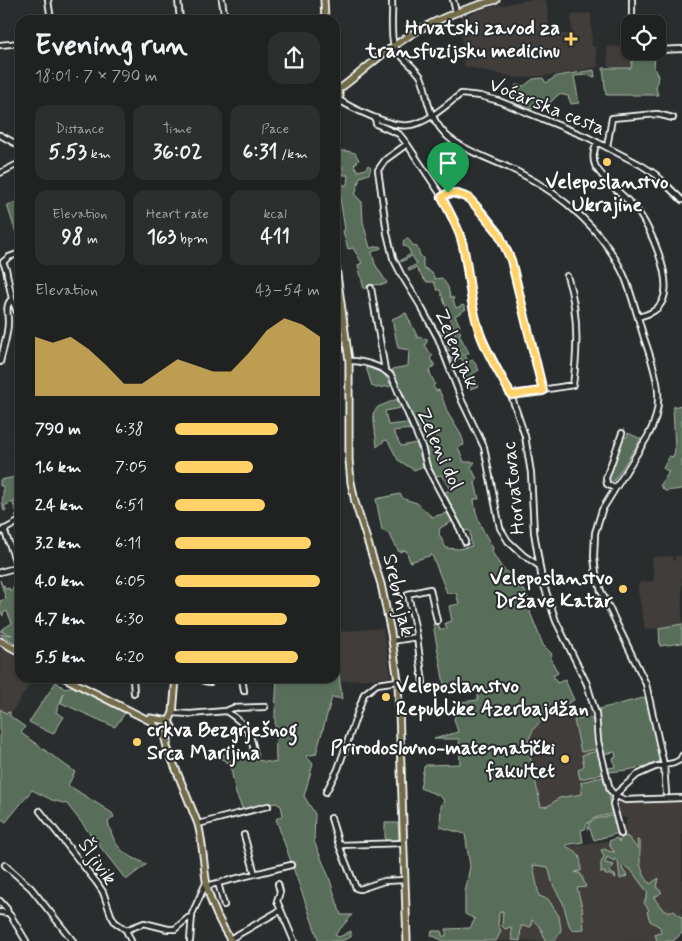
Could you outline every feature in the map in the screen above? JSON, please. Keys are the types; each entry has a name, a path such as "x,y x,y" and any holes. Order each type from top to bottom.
{"main road":[{"path":"324,0 325,15"},
{"path":"340,86 420,29 456,12 496,0"},
{"name":"Srebrnjak","path":"340,293 349,361 349,460 351,482 355,502 377,571 398,680 407,941"},
{"path":"0,641 15,649"},
{"path":"75,683 142,716 165,733 170,731"},
{"path":"169,721 173,713 176,683"},
{"path":"142,716 161,720 165,719 172,725 168,739 168,751"},
{"path":"161,720 160,730 198,824 206,885 219,921 230,940"}],"street":[{"path":"48,0 50,15"},
{"path":"178,0 180,15"},
{"path":"222,0 224,15"},
{"path":"392,0 394,46 419,74 423,82 428,104 441,128 450,138 540,185 585,221 604,243 630,290 657,380 658,409 648,436 604,504 594,544 594,562 601,591 644,680 649,695 664,765 666,793"},
{"path":"453,0 456,12"},
{"path":"632,0 632,15"},
{"path":"0,45 15,44"},
{"path":"666,50 682,49"},
{"name":"Voćarska cesta","path":"340,102 376,118 399,125 409,125 433,115 461,94 500,101 598,142 655,174 682,200"},
{"path":"607,147 612,118 657,114 673,118"},
{"name":"Horvatovac","path":"376,118 376,124 399,134 407,144 442,197 463,244 471,300 480,334 511,395 521,423 530,460 538,565 556,621 587,684 596,714 598,741 607,778 610,790 615,796 613,804 621,834"},
{"path":"0,135 15,143"},
{"path":"598,142 594,152 595,166 639,213 657,249 664,275 665,296 661,303 652,313 638,317"},
{"name":"Zelenjak","path":"407,144 385,160 378,170 387,233 393,258 438,338 462,401 484,448 500,528 508,542 523,556 538,565"},
{"path":"0,173 15,166"},
{"path":"442,197 448,193 455,193 469,198 498,232 505,245 511,260 543,391"},
{"path":"15,255 2,262 6,269 15,307"},
{"path":"511,395 573,385 576,364 576,322 567,276"},
{"name":"Zeleni dol","path":"372,288 385,370 392,377 414,429 427,467 465,542"},
{"path":"0,362 8,327 8,304 12,299"},
{"path":"340,320 344,320"},
{"path":"349,361 361,361 385,370"},
{"path":"614,488 607,484 606,478 622,433"},
{"path":"15,524 2,530 15,560"},
{"path":"0,572 15,568"},
{"path":"423,683 417,637 408,594 430,589 437,621"},
{"path":"392,641 417,637"},
{"path":"326,792 338,769 364,694 377,684 398,680"},
{"path":"133,683 134,693"},
{"path":"243,683 244,692"},
{"path":"173,713 190,714 226,711 233,708 265,707"},
{"path":"226,711 245,724 252,739 255,756"},
{"path":"682,756 680,760 674,763 637,775 615,796 628,800 682,798"},
{"path":"198,824 268,806"},
{"name":"Šljivik","path":"40,811 98,883 111,915 115,922 126,930 131,941"},
{"path":"331,818 339,845 356,888 360,889 384,881 405,880"},
{"path":"244,835 254,874"},
{"path":"339,845 404,843"},
{"path":"190,941 192,917 206,885 290,865"},
{"path":"5,866 31,888 74,941"},
{"path":"218,883 224,904"},
{"path":"278,884 280,892 277,901 294,941"},
{"path":"200,895 205,894 210,897"},
{"path":"0,901 8,910 8,913 26,941"},
{"path":"230,940 280,910"},
{"path":"0,912 8,913"},
{"path":"126,930 144,923 175,929 192,917"}],"shaded area":[{"path":"527,0 546,0 550,34 572,34 571,15 591,13 592,46 596,47 598,67 555,75 517,78 464,66 460,21 462,17 486,8"},
{"path":"607,46 621,47 621,60 632,60 631,68 608,67"},
{"path":"672,556 673,561 675,556 682,556 682,624 645,630 637,585 640,584 639,582 654,581 652,557"},
{"path":"383,628 391,677 340,681 340,632"},
{"path":"0,645 15,653 15,683 31,683 9,716 0,717"},
{"name":"Prirodoslovno-matematički fakultet","path":"590,707 606,789 572,796 541,808 528,747 531,734 536,725 542,720"},
{"path":"616,799 623,802 682,801 682,934 676,941 473,941 481,821 559,847 616,840 624,836 627,818 617,815 614,804"}],"green space":[{"path":"632,60 655,60 654,68 658,76 656,88 658,95 606,95 603,68 631,68"},
{"path":"594,70 595,77 587,75 574,76 579,103 571,104 568,96 559,94 550,103 537,101 531,110 512,102 516,85 524,86 533,79 543,78 546,83 557,76"},
{"path":"340,151 355,153 359,160 354,165 358,171 366,169 368,165 371,167 369,174 360,177 355,195 362,202 363,222 370,248 380,246 381,248 372,253 375,264 386,284 372,285 364,289 358,265 362,263 353,248 348,249 343,231 345,230 340,198 340,185 347,185 348,175 343,175 343,167 340,167"},
{"path":"15,202 15,230 7,205"},
{"path":"408,239 417,247 423,258 423,267 432,273 435,279 442,278 448,287 450,297 454,298 456,308 463,305 466,309 455,316 460,326 458,329 461,333 459,334 469,353 465,355 468,362 473,360 479,370 472,374 478,386 470,389 467,385 465,374 467,373 465,371 467,369 461,358 451,362 450,355 452,359 462,355 457,347 448,351 443,347 448,343 457,341 454,330 440,335 437,330 441,331 453,327 440,290 437,290 434,282 426,282 416,268 409,271 408,269 417,264 412,256 401,262 401,260 411,254 408,248 403,245 404,240"},
{"path":"406,313 418,338 422,337 428,340 425,345 433,355 430,359 435,365 429,371 435,384 433,386 436,391 439,390 448,413 462,438 464,445 458,447 464,462 475,462 471,467 477,479 475,483 479,499 474,499 476,512 493,548 492,552 502,568 525,591 532,606 530,612 543,645 552,654 550,658 558,673 553,676 557,683 565,680 574,700 568,703 571,712 548,718 532,731 528,747 541,807 548,806 559,798 582,794 581,782 603,777 611,797 609,798 612,814 592,819 585,829 581,830 583,842 565,845 580,857 581,871 575,872 581,874 586,887 577,888 582,907 584,929 572,930 569,925 563,903 553,885 548,867 533,865 539,896 548,899 559,916 561,930 555,941 545,941 541,929 532,920 531,927 521,926 520,941 512,940 511,927 505,929 502,926 503,911 499,913 498,925 501,931 496,941 444,941 431,935 432,931 442,931 442,936 446,936 446,929 470,928 475,919 465,914 465,893 470,866 465,834 440,827 441,806 444,800 438,795 420,788 426,765 460,764 459,739 434,739 458,732 454,719 460,702 478,700 478,688 444,684 433,624 438,624 440,630 447,629 445,623 452,621 449,606 459,604 456,593 447,593 432,555 410,562 406,550 399,552 390,535 382,530 376,499 400,494 404,499 417,503 432,517 447,513 453,521 440,528 439,534 446,548 459,549 472,546 470,531 463,530 449,504 445,492 450,490 441,475 435,476 430,465 426,450 406,404 404,394 392,369 408,366 409,350 398,348 392,319"},
{"path":"366,367 383,373 392,386 376,388 372,386"},
{"path":"397,399 400,408 385,411 388,425 407,423 411,429 393,431 401,446 416,443 424,466 414,470 398,460 388,441 385,440 377,447 373,413 378,407"},
{"path":"682,405 682,489 665,491 660,486 669,472 663,468 670,456 673,457 675,450 673,407"},
{"path":"628,433 641,439 613,482 610,483 609,480 623,437 627,437"},
{"path":"15,477 15,508 12,502 4,506 6,510 4,511 3,486 0,486 0,480"},
{"path":"0,580 5,589 9,588 10,591 13,587 15,593 15,643 0,634 12,635 0,631 12,623 7,611 3,613 3,616 2,613 0,614 0,601 6,599"},
{"path":"682,624 682,643 660,646 659,628"},
{"path":"55,683 65,689 71,686 125,713 115,727 61,703 64,693 56,712 64,717 53,734 29,722"},
{"path":"277,683 340,683 342,699 332,697 316,754 306,756 313,764 304,796 315,814 314,841 329,877 341,915 352,915 335,935 339,937 351,931 351,937 341,941 319,941 276,819 283,815 281,806 276,803 243,810 236,794 230,764 212,753 276,763"},
{"path":"647,697 659,759 658,763 609,772 608,768 615,767 613,758 616,757 615,752 604,754 600,737 599,709"},
{"path":"0,709 6,713 10,712 10,716 25,727 21,733 75,772 68,785 112,813 114,817 108,822 117,845 132,857 147,864 126,880 67,804 52,800 32,790 6,822 0,818"},
{"path":"586,717 591,718 593,721 597,749 581,752 574,720"},
{"path":"597,751 603,774 580,779 578,770 584,766 582,755"},
{"path":"614,817 619,833 594,840 590,829 587,829 590,822 595,819"},
{"path":"385,823 398,823 399,841 385,841"},
{"path":"623,836 628,837 638,849 637,840 640,841 641,865 644,875 650,884 659,878 657,888 662,892 654,898 664,911 674,911 682,918 682,933 673,941 657,941 655,934 661,933 660,927 650,921 647,912 649,910 644,903 648,893 631,870 624,866 622,868 627,876 620,879 618,861 607,857 605,863 614,865 609,872 615,875 616,878 611,875 605,875 605,872 601,873 601,863 604,856 601,850 605,849 615,852 611,848 609,841 617,838 619,842"}],"place":[{"name":"Hrvatski zavod za transfuzijsku medicinu","path":"571,39"},
{"name":"Veleposlanstvo Ukrajine","path":"607,162"},
{"name":"Veleposlanstvo Države Katar","path":"623,589"},
{"name":"Veleposlanstvo Republike Azerbajdžan","path":"386,697"},
{"name":"crkva Bezgrješnog Srca Marijina","path":"137,742"},
{"name":"Prirodoslovno-matematički fakultet","path":"565,759"}],"route":[{"path":"448,193 455,193 469,198 498,232 505,245 511,260 543,391 511,395 480,334 471,300 463,244 442,197 448,193"}]}
